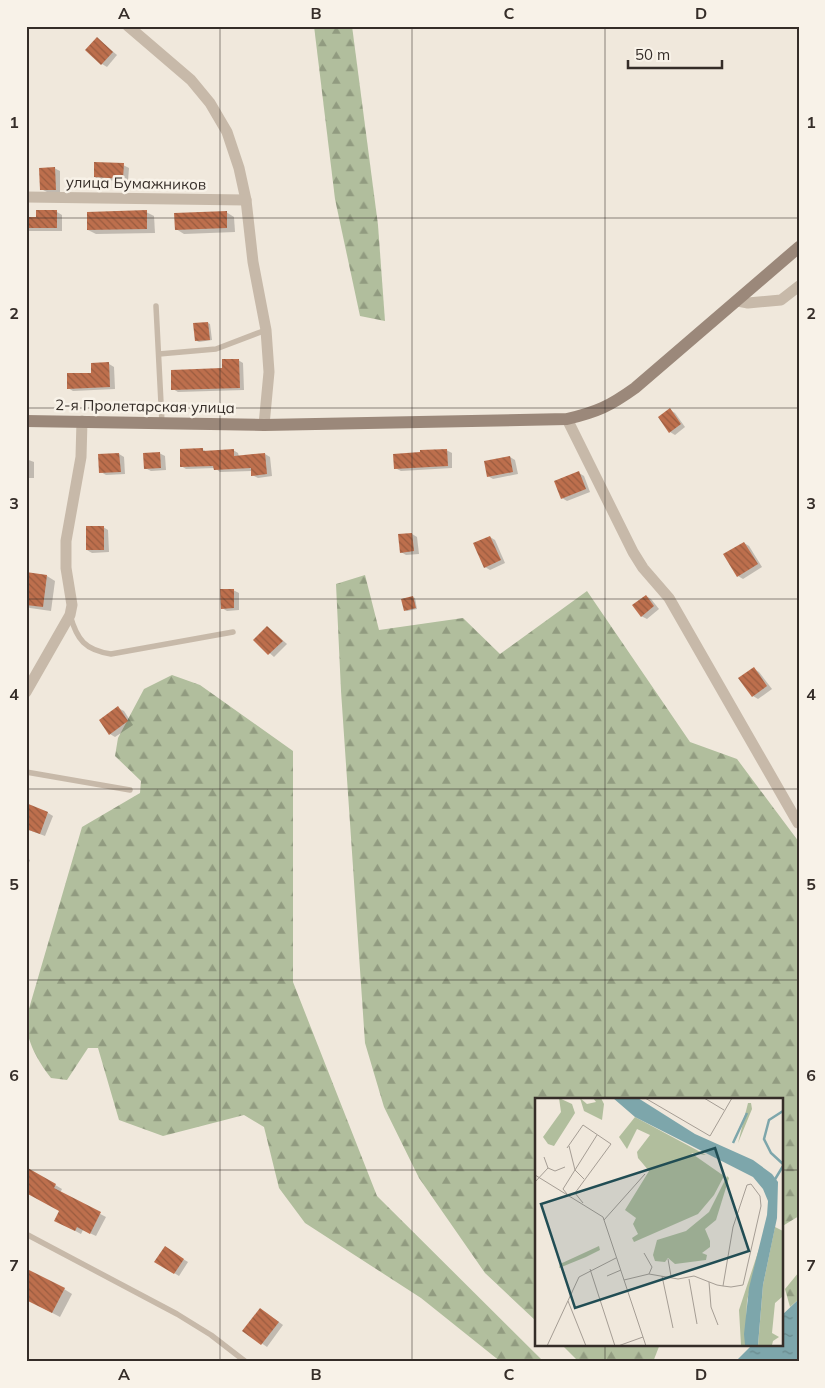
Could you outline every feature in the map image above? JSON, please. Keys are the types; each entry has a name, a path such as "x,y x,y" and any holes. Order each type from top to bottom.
{"main road":[{"name":"2-я Пролетарская улица","path":"26,421 264,425 567,419 587,415 610,405 635,388 799,247"}],"street":[{"path":"128,26 191,80 210,103 227,132 239,168 246,200 253,262 266,330 269,372 264,425"},
{"name":"улица Бумажников","path":"26,197 246,200"},
{"path":"738,301 748,303 781,300 799,286"},
{"path":"567,419 633,552 643,568 669,598 798,823"},
{"path":"26,692 70,615 72,605 66,568 66,541 79,471 82,421"}],"lane":[{"path":"156,306 162,423"},
{"path":"159,354 216,349 266,330"},
{"path":"70,615 74,631 83,644 96,652 111,654 233,632"},
{"path":"26,772 130,790"},
{"path":"26,1234 177,1314 211,1335 246,1362"}],"green space":[{"path":"314,26 352,26 378,225 385,321 360,316 335,199"},
{"path":"365,575 379,630 463,618 500,654 587,591 690,742 737,759 799,842 799,1216 782,1226 782,1098 535,1098 535,1320 485,1273 419,1178 384,1107 365,1043 341,691 336,584"},
{"path":"172,675 200,685 293,751 293,982 377,1196 544,1362 501,1362 421,1298 305,1223 279,1188 264,1127 244,1115 163,1136 119,1120 98,1048 88,1048 67,1080 51,1078 37,1058 30,1043 26,1019 82,827 140,793 141,781 115,756 118,738 144,689"},
{"path":"799,1272 799,1299 790,1307 785,1289"},
{"path":"563,1346 659,1346 653,1362 579,1362"}],"water":[{"path":"799,1299 799,1362 735,1362 751,1346 782,1346 782,1315"}],"building":[{"path":"97,37 113,52 101,65 85,50"},
{"path":"94,162 124,163 123,179 94,177"},
{"path":"55,167 56,190 40,190 39,168"},
{"path":"36,210 57,210 57,228 26,228 26,217 36,217"},
{"path":"147,210 147,229 87,230 87,212"},
{"path":"227,211 227,228 175,230 174,213"},
{"path":"208,322 210,340 195,341 193,323"},
{"path":"222,359 239,359 240,388 171,390 171,370 222,368"},
{"path":"109,362 110,387 67,389 67,373 91,373 91,363"},
{"path":"670,408 681,424 669,433 658,417"},
{"path":"203,448 203,451 234,449 234,456 265,453 267,474 251,476 251,468 214,470 213,466 180,467 180,449"},
{"path":"447,449 448,466 394,469 393,454"},
{"path":"160,452 161,468 144,469 143,453"},
{"path":"119,453 121,472 99,473 98,454"},
{"path":"510,456 513,472 487,477 484,461"},
{"path":"579,471 586,489 561,499 554,481"},
{"path":"86,526 104,526 104,550 86,550"},
{"path":"412,533 414,551 400,553 398,534"},
{"path":"490,536 501,560 484,568 473,543"},
{"path":"744,542 758,564 737,577 723,554"},
{"path":"26,572 47,575 43,607 26,605"},
{"path":"220,589 234,589 234,608 221,609"},
{"path":"646,595 654,606 641,617 632,605"},
{"path":"413,596 416,608 404,611 401,599"},
{"path":"267,626 283,641 268,655 253,640"},
{"path":"754,667 767,686 752,697 738,678"},
{"path":"118,706 128,721 109,735 99,720"},
{"path":"26,803 48,812 40,834 26,829"},
{"path":"26,1167 56,1184 54,1188 101,1212 90,1234 77,1227 75,1231 54,1221 59,1211 26,1193"},
{"path":"165,1246 184,1259 174,1274 154,1262"},
{"path":"29,1270 65,1288 52,1313 26,1300 26,1275"},
{"path":"260,1308 279,1322 261,1345 242,1331"}]}
